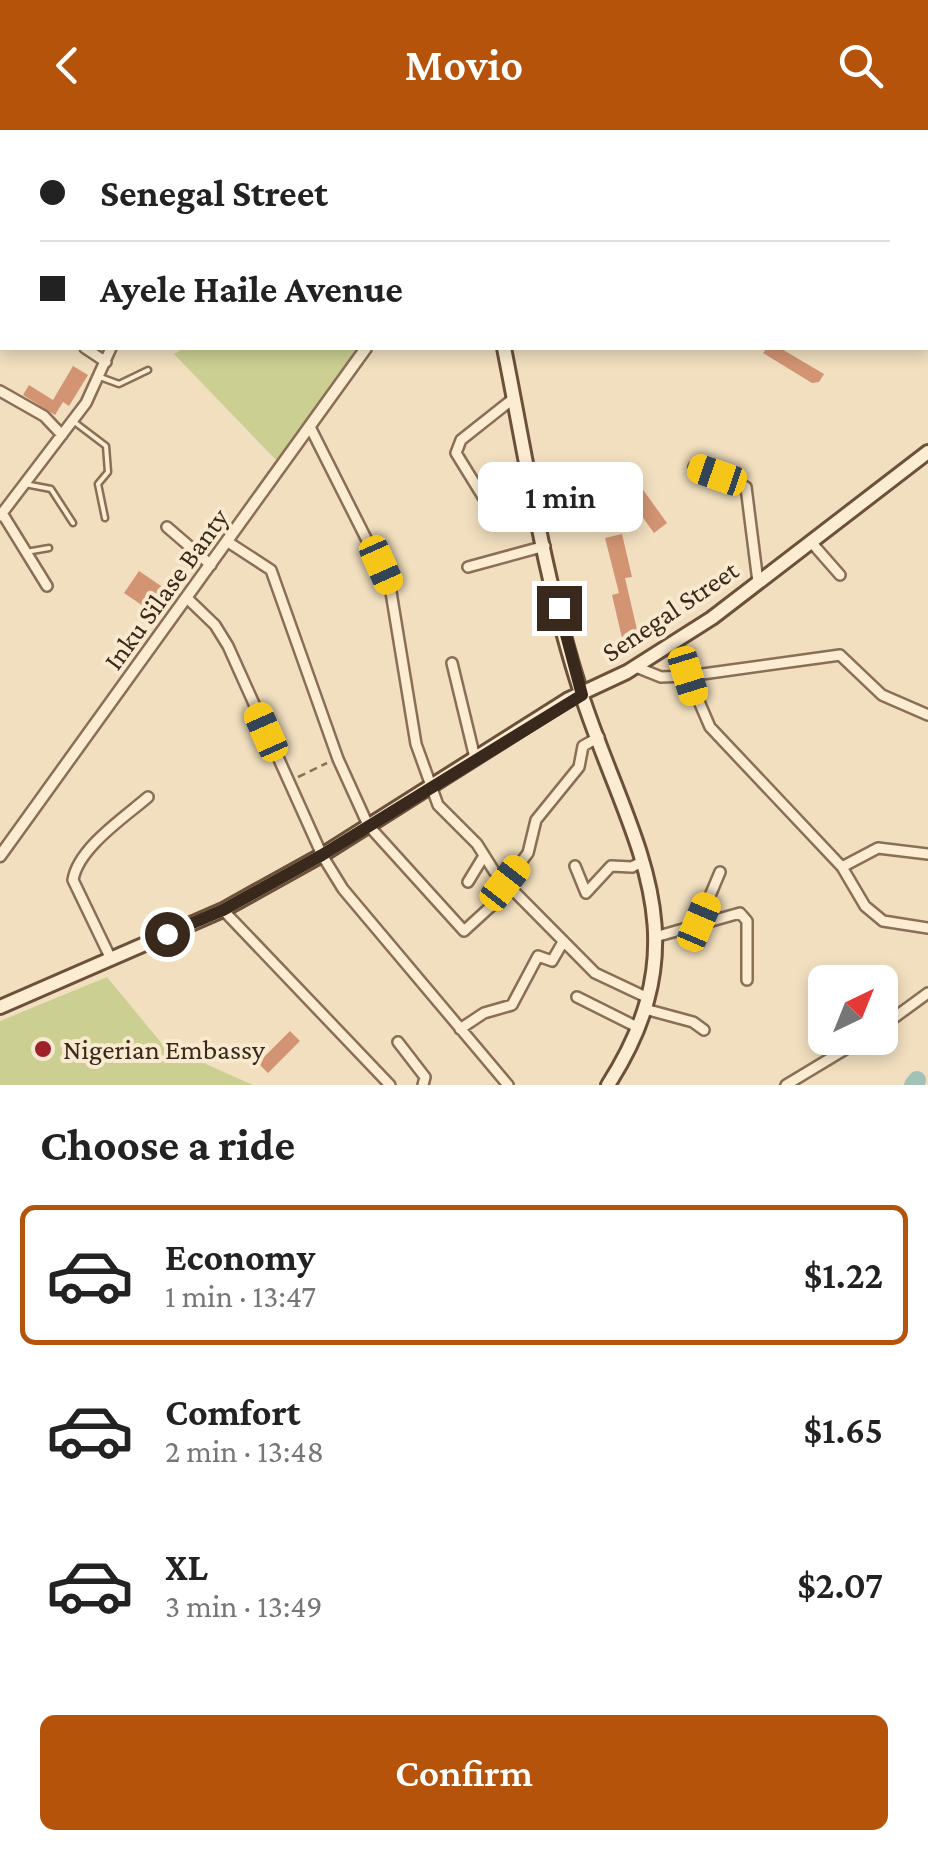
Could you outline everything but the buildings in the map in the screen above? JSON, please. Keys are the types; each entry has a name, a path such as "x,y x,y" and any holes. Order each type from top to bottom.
{"main road":[{"path":"504,350 545,546 582,695 646,860 655,937 647,1003 640,1028 608,1085"},
{"name":"Senegal Street","path":"0,1008 223,910 322,855 476,758 636,667 758,582 928,453"}],"street":[{"path":"88,350 106,362"},
{"path":"47,586 1,514 73,421 111,350"},
{"name":"Inku Silase Banty","path":"2,849 365,350"},
{"path":"0,392 44,416 62,434"},
{"path":"514,398 461,440 456,453 486,500 533,485"},
{"path":"310,427 390,586 409,709 438,805 478,844 482,858 508,886 599,975 704,1030"},
{"path":"694,467 746,488 758,582"},
{"path":"167,526 212,565"},
{"path":"228,542 270,570 338,759 368,826 464,931 508,886 528,853 536,820 578,769 583,746 599,737"},
{"path":"811,542 840,575"},
{"path":"468,567 545,546"},
{"path":"187,598 215,625 228,646 322,855 343,889 508,1085"},
{"path":"636,667 661,677 688,676 840,654 882,694 928,715"},
{"path":"452,663 476,758"},
{"path":"688,676 701,712 721,741 842,867 874,916 928,928"},
{"path":"111,959 73,880 74,871 108,832 148,797"},
{"path":"842,867 878,848 928,854"},
{"path":"468,882 482,858"},
{"path":"575,866 586,893 611,866 632,867 646,860"},
{"path":"699,922 720,872"},
{"path":"223,910 390,1085"},
{"path":"655,937 734,912 745,916 746,980"},
{"path":"460,1030 484,1013 512,1006 538,956 552,961 563,942"},
{"path":"898,1015 928,993"},
{"path":"578,997 640,1028"},
{"path":"398,1042 425,1077 423,1085"},
{"path":"786,1085 836,1055"}],"lane":[{"path":"100,377 119,384 148,370"},
{"path":"73,421 106,446 108,472 98,484 105,518"},
{"path":"24,484 51,489 73,524"},
{"path":"26,552 50,548"}],"path":[{"path":"288,782 338,759"}],"green space":[{"path":"181,350 356,350 276,460 174,354"},
{"path":"107,977 163,1045 253,1085 0,1085 0,1021"}],"waterway":[{"path":"913,1085 917,1080"}],"place":[{"name":"Nigerian Embassy","path":"43,1049"}],"route":[{"path":"167,934 223,910 322,855 567,700 582,695 559,608"}]}
